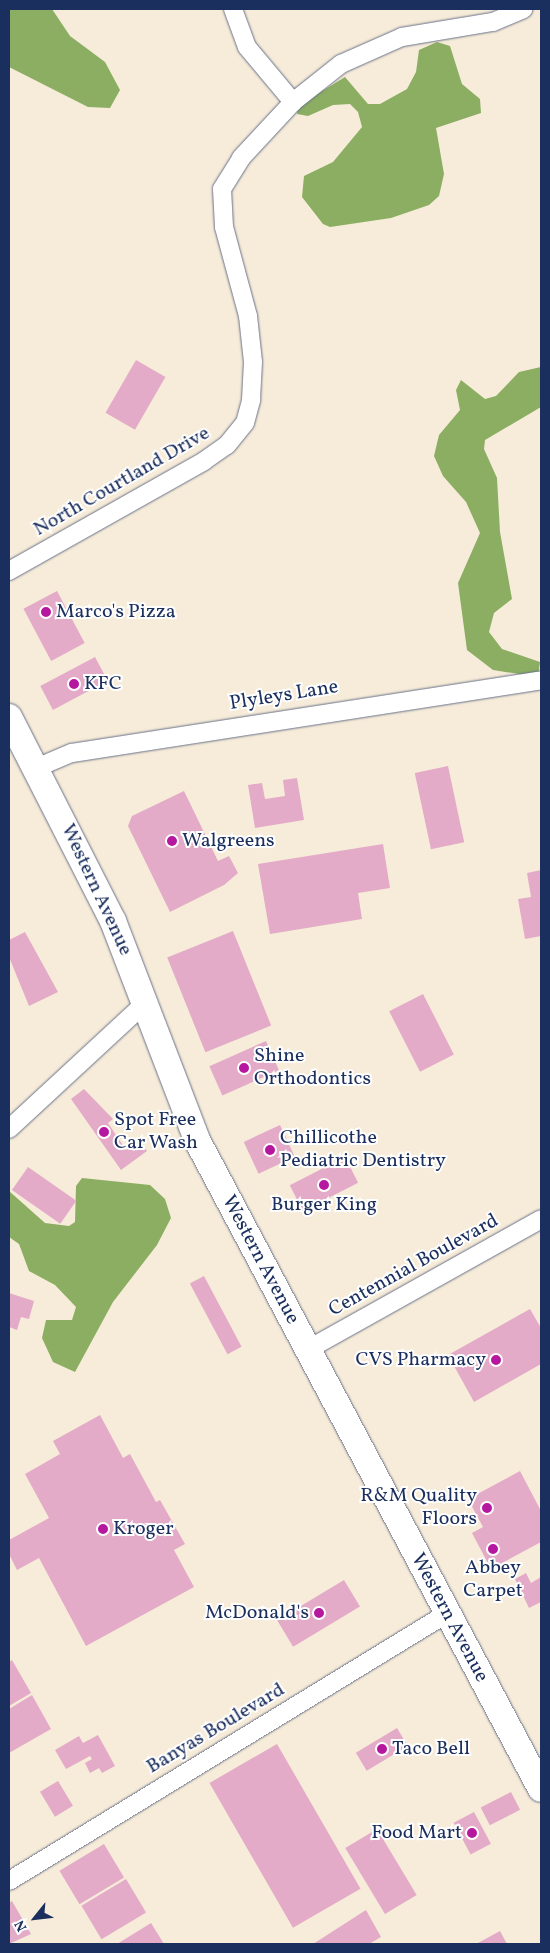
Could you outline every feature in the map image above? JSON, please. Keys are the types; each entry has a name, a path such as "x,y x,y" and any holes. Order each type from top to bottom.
{"main road":[{"name":"Western Avenue","path":"9,717 108,912 146,1002 198,1142 446,1614 541,1789"}],"street":[{"path":"233,9 247,47 293,102"},
{"name":"North Courtland Drive","path":"9,571 204,462 227,445 245,422 251,400 253,362 248,316 224,227 222,189 241,158 293,102 341,64 372,48 402,37 493,22 523,9"},
{"name":"Plyleys Lane","path":"36,768 72,753 541,680"},
{"path":"9,1128 146,1002"},
{"name":"Centennial Boulevard","path":"307,1350 541,1219"},
{"name":"Banyas Boulevard","path":"9,1881 446,1614"}],"green space":[{"path":"9,9 52,9 70,36 105,62 120,90 110,108 88,107 9,67"},
{"path":"437,42 450,46 462,84 480,99 481,113 436,128 444,174 439,196 429,205 391,218 330,227 323,224 302,197 304,176 333,162 362,127 358,112 350,104 333,105 308,116 297,114 298,106 345,77 368,104 380,104 407,89 416,72 419,50"},
{"path":"541,367 541,407 485,440 484,449 497,478 500,532 512,599 494,613 489,632 502,649 540,662 538,677 493,670 467,650 458,583 480,533 466,502 443,476 434,456 439,435 460,410 456,390 461,380 485,399 496,396 519,372"},
{"path":"82,1178 150,1185 165,1199 171,1218 157,1245 113,1302 75,1372 53,1362 42,1338 46,1320 72,1320 76,1307 55,1285 29,1271 19,1244 9,1237 9,1191 45,1223 69,1226 75,1222 76,1186"}],"building":[{"path":"136,360 165,377 135,430 106,413"},
{"path":"57,591 85,643 51,661 23,609"},
{"name":"KFC","path":"95,657 108,681 53,710 40,686"},
{"path":"448,766 464,842 431,849 415,773"},
{"path":"297,778 304,820 255,828 248,785 262,783 265,799 285,796 283,780"},
{"name":"Walgreens","path":"184,791 218,861 229,856 238,873 224,885 170,912 128,826 132,816"},
{"path":"383,844 390,888 358,893 362,919 270,934 258,864"},
{"path":"541,870 541,936 525,939 518,899 531,897 527,873"},
{"path":"233,931 271,1026 205,1052 167,958"},
{"path":"25,932 58,992 29,1006 9,957 9,940"},
{"path":"423,994 454,1055 420,1072 389,1011"},
{"name":"Shine Orthodontics","path":"266,1041 279,1070 222,1095 209,1066"},
{"name":"Spot Free Car Wash","path":"84,1089 113,1119 108,1123 126,1150 139,1140 147,1151 121,1170 71,1099"},
{"name":"Chillicothe Pediatric Dentistry","path":"280,1125 295,1157 259,1174 244,1142"},
{"name":"Burger King","path":"345,1157 358,1183 303,1211 290,1185"},
{"path":"28,1167 76,1201 60,1224 12,1190"},
{"path":"204,1276 242,1347 227,1354 190,1284"},
{"path":"9,1293 34,1301 29,1319 21,1317 17,1330 9,1327"},
{"name":"CVS Pharmacy","path":"530,1309 541,1328 541,1364 474,1402 448,1355"},
{"name":"Kroger","path":"100,1415 123,1458 130,1454 156,1502 160,1500 185,1544 174,1550 194,1587 86,1646 39,1558 17,1570 9,1554 9,1540 49,1518 25,1474 60,1454 53,1441"},
{"path":"520,1471 541,1511 541,1542 491,1569 472,1533 483,1527 468,1499"},
{"path":"526,1573 531,1583 541,1577 541,1602 529,1608 515,1579"},
{"name":"McDonald's","path":"344,1580 360,1607 293,1647 277,1620"},
{"path":"12,1660 31,1693 9,1706 9,1662"},
{"path":"32,1695 51,1729 9,1753 9,1709"},
{"name":"Taco Bell","path":"397,1728 408,1746 367,1771 356,1753"},
{"path":"98,1735 115,1766 102,1773 99,1768 90,1773 85,1763 92,1759 90,1756 66,1769 55,1750 79,1736 83,1743"},
{"path":"277,1744 360,1889 293,1928 209,1783"},
{"path":"58,1781 73,1806 55,1817 40,1792"},
{"path":"511,1792 520,1810 490,1825 481,1807"},
{"name":"Food Mart","path":"474,1812 491,1844 471,1855 454,1823"},
{"path":"377,1829 417,1895 385,1914 345,1848"},
{"path":"104,1844 124,1877 80,1904 59,1871"},
{"path":"126,1879 146,1912 102,1939 81,1906"},
{"path":"12,1901 31,1934 9,1944 9,1903"},
{"path":"366,1910 381,1937 369,1944 313,1944"},
{"path":"151,1923 164,1944 117,1944"},
{"path":"500,1931 507,1944 476,1944"}],"place":[{"name":"Marco's Pizza","path":"46,612"},
{"name":"KFC","path":"74,684"},
{"name":"Walgreens","path":"172,841"},
{"name":"Shine Orthodontics","path":"244,1068"},
{"name":"Spot Free Car Wash","path":"104,1132"},
{"name":"Chillicothe Pediatric Dentistry","path":"270,1150"},
{"name":"Burger King","path":"324,1185"},
{"name":"CVS Pharmacy","path":"496,1360"},
{"name":"R&M Quality Floors","path":"487,1508"},
{"name":"Kroger","path":"103,1529"},
{"name":"Abbey Carpet","path":"493,1549"},
{"name":"McDonald's","path":"319,1613"},
{"name":"Taco Bell","path":"382,1749"},
{"name":"Food Mart","path":"472,1833"}]}
